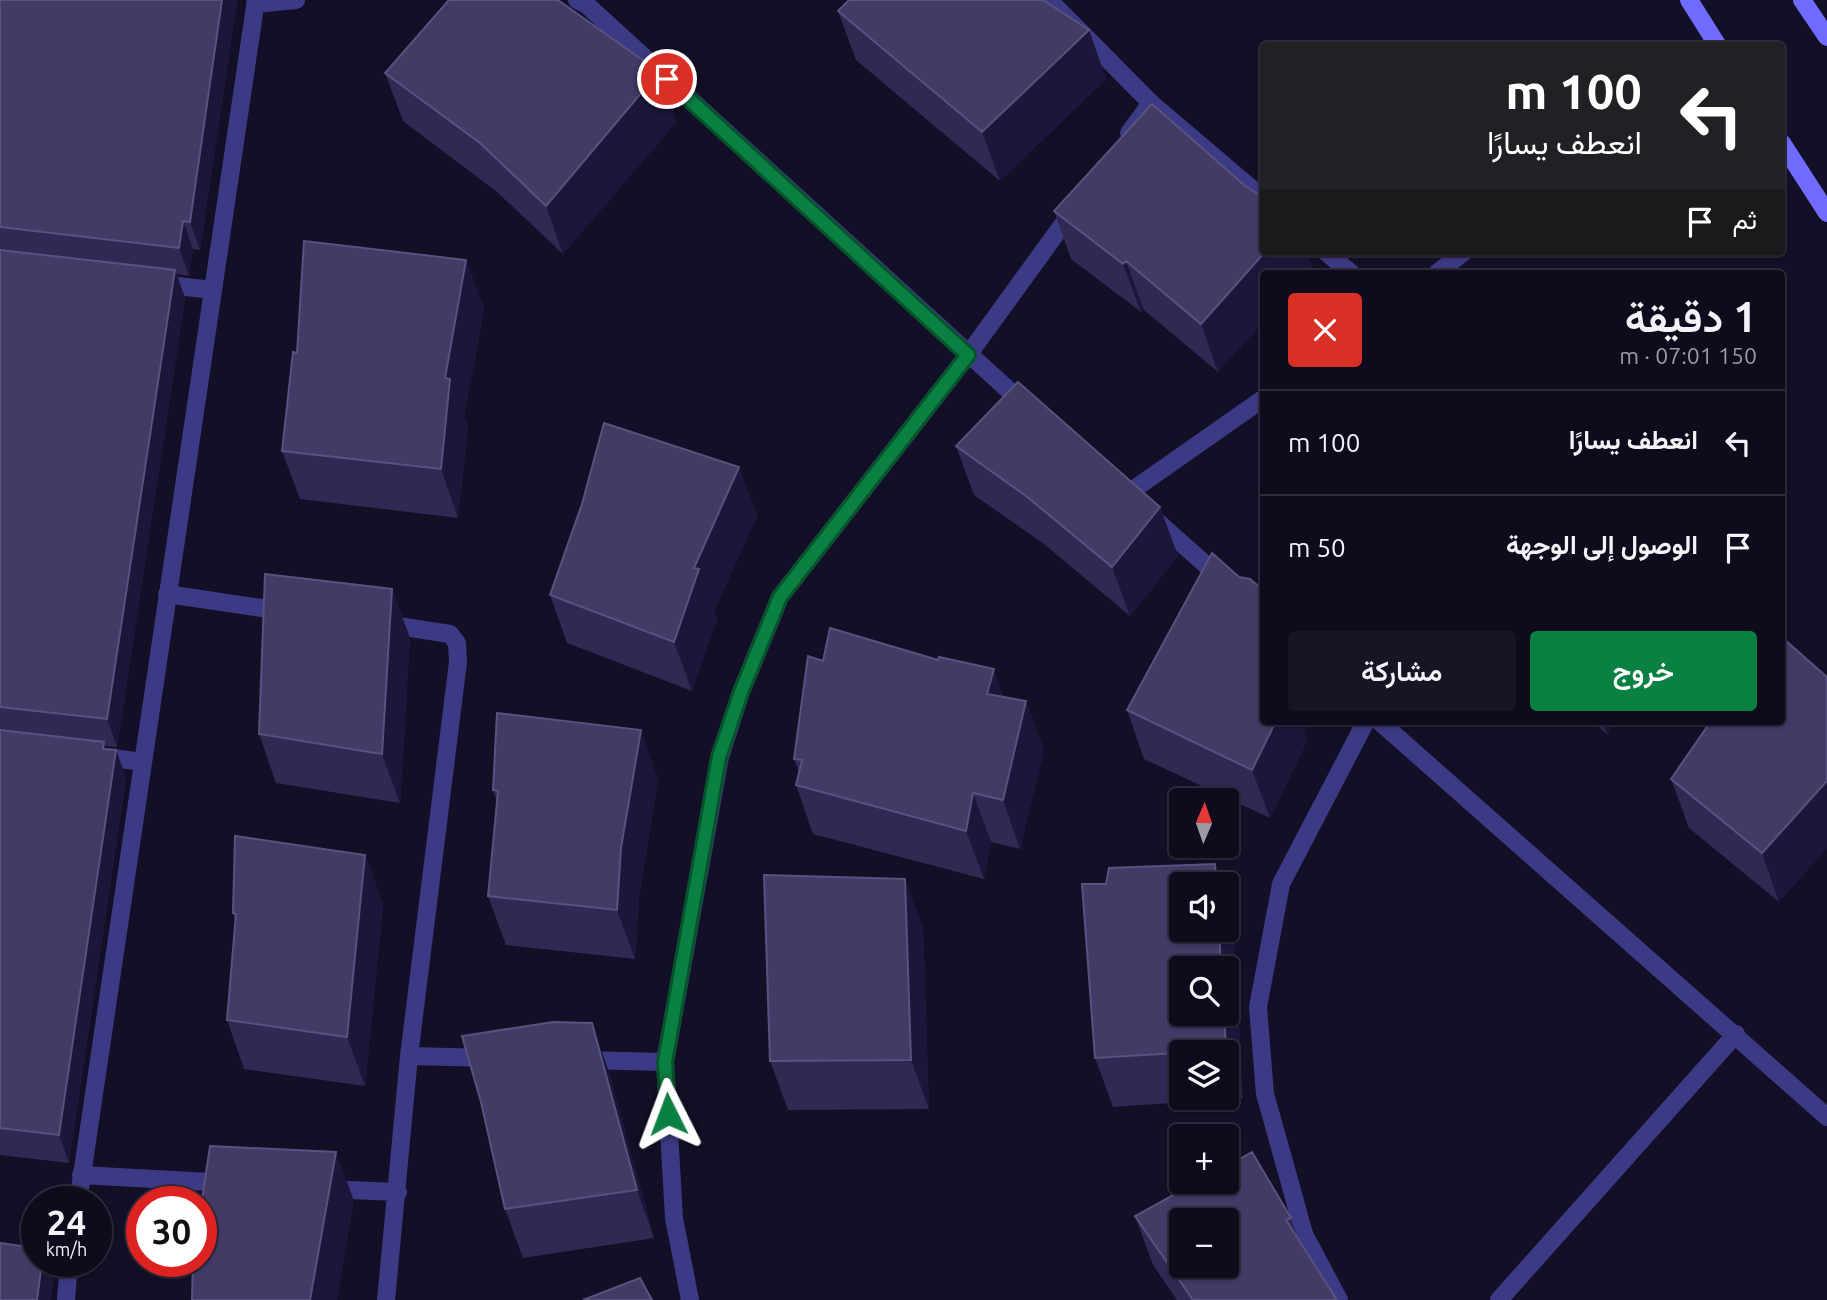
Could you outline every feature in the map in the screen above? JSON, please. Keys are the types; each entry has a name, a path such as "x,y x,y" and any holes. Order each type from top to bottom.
{"street":[{"path":"80,1186 256,2 296,0"},
{"path":"577,0 587,5 1044,422"},
{"path":"1049,0 1151,103 1260,196"},
{"path":"1689,0 1715,42"},
{"path":"1802,0 1827,37"},
{"path":"1119,147 1151,103"},
{"path":"1785,149 1827,213"},
{"path":"684,1299 674,1218 665,1062 719,757 741,692 780,597 968,355 1087,191"},
{"path":"1331,256 1347,270"},
{"path":"1441,270 1459,256"},
{"path":"146,282 212,290"},
{"path":"1234,590 1122,489 1260,401"},
{"path":"167,594 301,614"},
{"path":"368,622 434,629 450,634 457,643 458,662 409,1056 386,1300"},
{"path":"1339,1300 1304,1234 1287,1177 1265,1094 1258,1007 1281,884 1364,725"},
{"path":"1384,725 1827,1117"},
{"path":"78,754 143,762"},
{"path":"1499,1300 1736,1034"},
{"path":"409,1056 504,1058"},
{"path":"557,1060 665,1062"},
{"path":"81,1175 247,1184"},
{"path":"302,1187 398,1192"},
{"path":"66,1300 68,1277"}],"building":[{"path":"0,0 222,0 190,222 183,221 179,248 0,227"},
{"path":"449,0 558,0 659,72 546,206 480,143 385,73"},
{"path":"849,0 1043,0 1089,30 982,132 838,11"},
{"path":"1152,104 1244,185 1260,195 1261,256 1201,324 1126,261 1123,264 1054,211"},
{"path":"304,241 466,260 445,378 450,379 441,469 282,451 293,352 297,353"},
{"path":"0,250 175,270 107,719 0,707"},
{"path":"1018,382 1160,507 1112,567 1026,496 956,446"},
{"path":"604,423 739,467 694,568 699,569 674,642 550,595 582,504"},
{"path":"1212,553 1239,577 1250,579 1260,588 1260,725 1274,725 1252,770 1127,710"},
{"path":"265,574 392,589 382,754 259,734"},
{"path":"830,628 938,660 939,657 994,669 987,694 1026,701 1003,800 973,793 966,831 796,785 802,760 794,759 808,656 823,661"},
{"path":"1785,640 1827,677 1827,781 1762,853 1671,779 1708,725 1785,725"},
{"path":"497,713 641,730 621,848 617,910 488,896 498,791 493,790"},
{"path":"0,730 104,742 103,749 116,750 59,1135 0,1128"},
{"path":"235,836 365,855 347,1037 227,1020 236,914 233,913"},
{"path":"1215,864 1215,872 1169,872 1169,942 1220,942 1220,956 1169,956 1169,1026 1225,1026 1225,1040 1169,1040 1169,1053 1095,1058 1082,884 1106,884 1109,868"},
{"path":"764,875 905,879 911,1060 770,1061"},
{"path":"553,1022 592,1023 637,1190 505,1209 481,1102 462,1036"},
{"path":"210,1146 336,1152 310,1300 192,1300 193,1277 217,1277 217,1186 204,1186"},
{"path":"1252,1152 1291,1218 1286,1220 1337,1300 1193,1300 1178,1278 1239,1278 1239,1208 1169,1208 1169,1265 1135,1216 1175,1194 1239,1194 1239,1159"},
{"path":"0,1243 21,1246 21,1277 40,1277 37,1300 0,1300"},
{"path":"640,1278 652,1300 583,1300"}],"route":[{"path":"667,79 968,355 780,597 741,692 719,757 665,1062 668,1114"}]}
